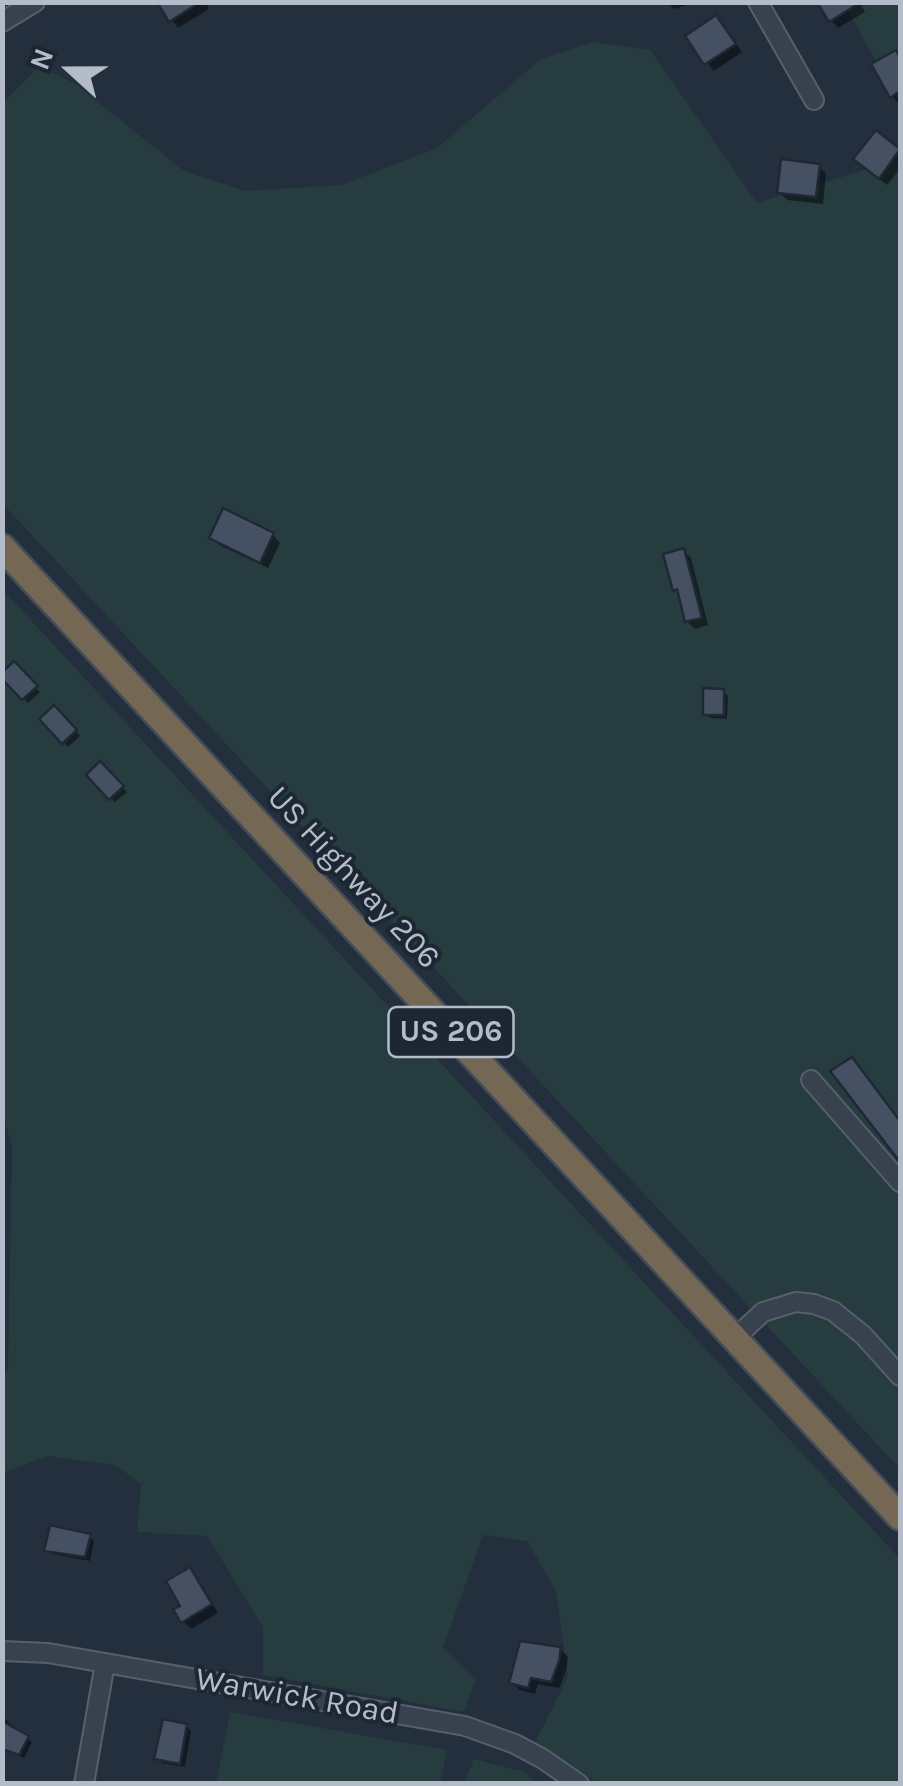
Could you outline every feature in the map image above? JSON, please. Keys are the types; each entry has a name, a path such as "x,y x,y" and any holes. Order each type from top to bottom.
{"highway":[{"name":"US Highway 206","path":"2,546 900,1517"}],"street":[{"path":"2,22 34,2"},
{"path":"758,2 814,100"},
{"path":"811,1080 900,1182"},
{"path":"735,1338 763,1312 796,1302 814,1304 833,1311 863,1334 900,1376"},
{"name":"Warwick Road","path":"2,1651 48,1653 465,1726 515,1744 579,1784"},
{"path":"84,1784 105,1663"}],"green space":[{"path":"844,3 900,3 900,105"},
{"path":"593,42 650,50 757,203 900,159 900,1469 3,504 3,102 39,67 74,83 184,171 245,191 341,185 437,148 541,59"},
{"path":"3,590 900,1559 900,1783 598,1783 535,1743 568,1676 556,1590 527,1541 483,1535 443,1648 475,1680 464,1712 263,1675 263,1627 207,1536 137,1532 141,1484 115,1465 48,1456 3,1473 2,1374 8,1369 12,1149 2,1106"},
{"path":"230,1712 447,1750 440,1783 216,1783"},
{"path":"474,1759 525,1772 535,1783 464,1783"}],"building":[{"path":"157,2 200,2 169,22"},
{"path":"817,2 861,2 829,22"},
{"path":"716,15 736,44 704,65 685,36"},
{"path":"896,50 900,58 900,91 890,98 871,64"},
{"path":"876,130 900,149 879,179 853,159"},
{"path":"781,159 820,164 816,197 777,193"},
{"path":"223,508 274,533 260,563 209,538"},
{"path":"684,548 702,618 685,622 663,554"},
{"path":"14,661 38,686 22,700 2,679 2,672"},
{"path":"703,688 724,689 724,715 703,715"},
{"path":"54,705 77,730 62,744 39,719"},
{"path":"100,761 124,786 109,800 86,775"},
{"path":"852,1057 900,1121 900,1162 830,1071"},
{"path":"50,1525 91,1534 85,1557 44,1551"},
{"path":"190,1567 212,1604 181,1623 173,1609 180,1606 166,1581"},
{"path":"520,1641 561,1647 551,1682 531,1678 528,1688 509,1683"},
{"path":"163,1719 187,1724 180,1764 154,1759"},
{"path":"2,1721 29,1736 19,1755 2,1749"}]}
